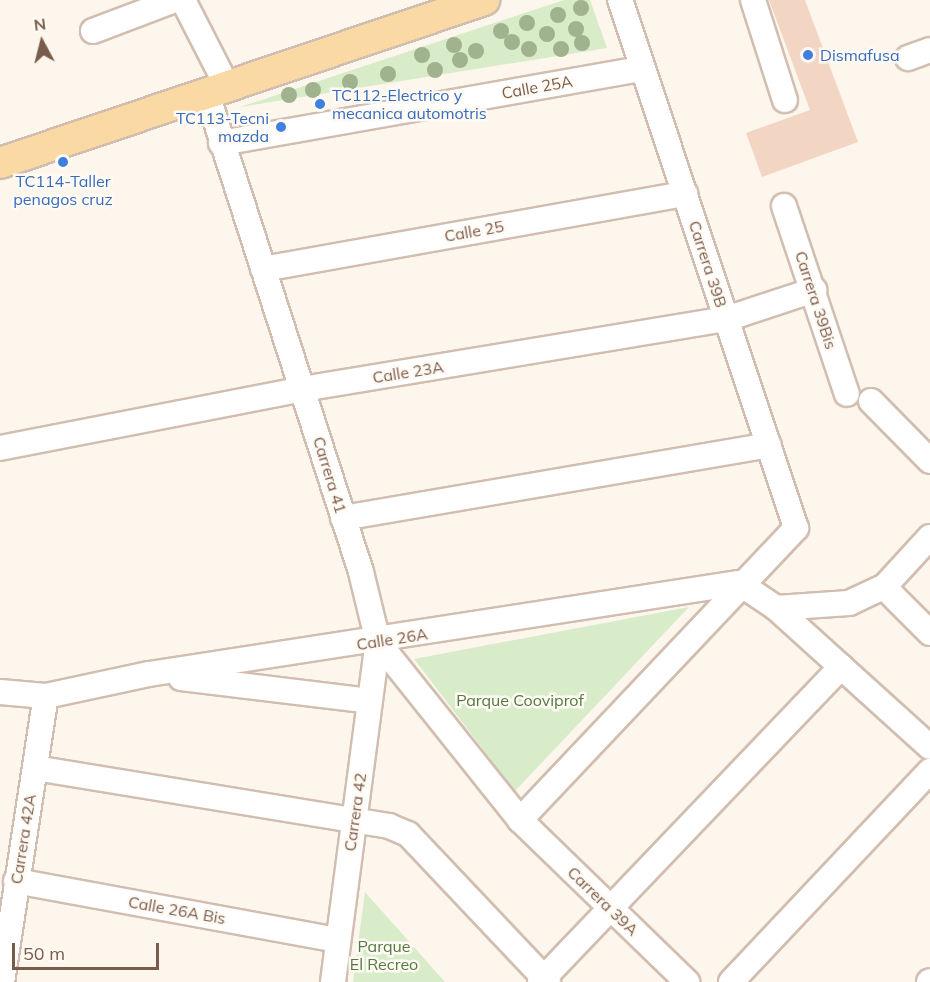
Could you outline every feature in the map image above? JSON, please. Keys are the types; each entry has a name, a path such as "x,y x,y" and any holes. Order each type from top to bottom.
{"main road":[{"path":"0,163 484,0"}],"street":[{"path":"93,31 175,0"},
{"name":"Carrera 41","path":"183,0 217,90 221,143 303,389 378,642 520,820"},
{"name":"Carrera 39B","path":"620,0 641,69 796,528 739,583"},
{"path":"753,0 785,100"},
{"name":"Calle 25A","path":"221,143 641,69"},
{"name":"Calle 25","path":"263,269 685,194"},
{"name":"Carrera 39Bis","path":"784,206 847,394"},
{"name":"Calle 23A","path":"0,448 303,389 726,319 814,290"},
{"path":"871,400 930,461"},
{"path":"343,518 769,445"},
{"path":"776,608 849,603 884,587 930,537"},
{"path":"520,820 739,583 776,608 930,747"},
{"name":"Calle 26A","path":"0,692 46,696 149,674 378,642 739,583"},
{"path":"884,587 930,633"},
{"name":"Carrera 42","path":"333,982 378,642"},
{"path":"35,768 353,819 408,834 544,981 841,667"},
{"path":"149,674 370,701"},
{"name":"Carrera 42A","path":"2,982 46,696"},
{"path":"732,982 930,771"},
{"name":"Carrera 39A","path":"520,820 687,982"},
{"name":"Calle 26A Bis","path":"16,881 338,940"}],"green space":[{"path":"564,0 590,0 607,48 240,107"},
{"name":"Parque Cooviprof","path":"689,607 515,791 414,659"},
{"name":"Parque El Recreo","path":"365,892 445,982 353,982"}],"building":[{"name":"Dismafusa","path":"769,0 805,0 858,142 762,177 746,133 810,110"}],"place":[{"name":"Dismafusa","path":"808,55"},
{"name":"TC112-Electrico y mecanica automotris","path":"320,104"},
{"name":"TC113-Tecni mazda","path":"281,127"},
{"name":"TC114-Taller penagos cruz","path":"63,162"}]}
